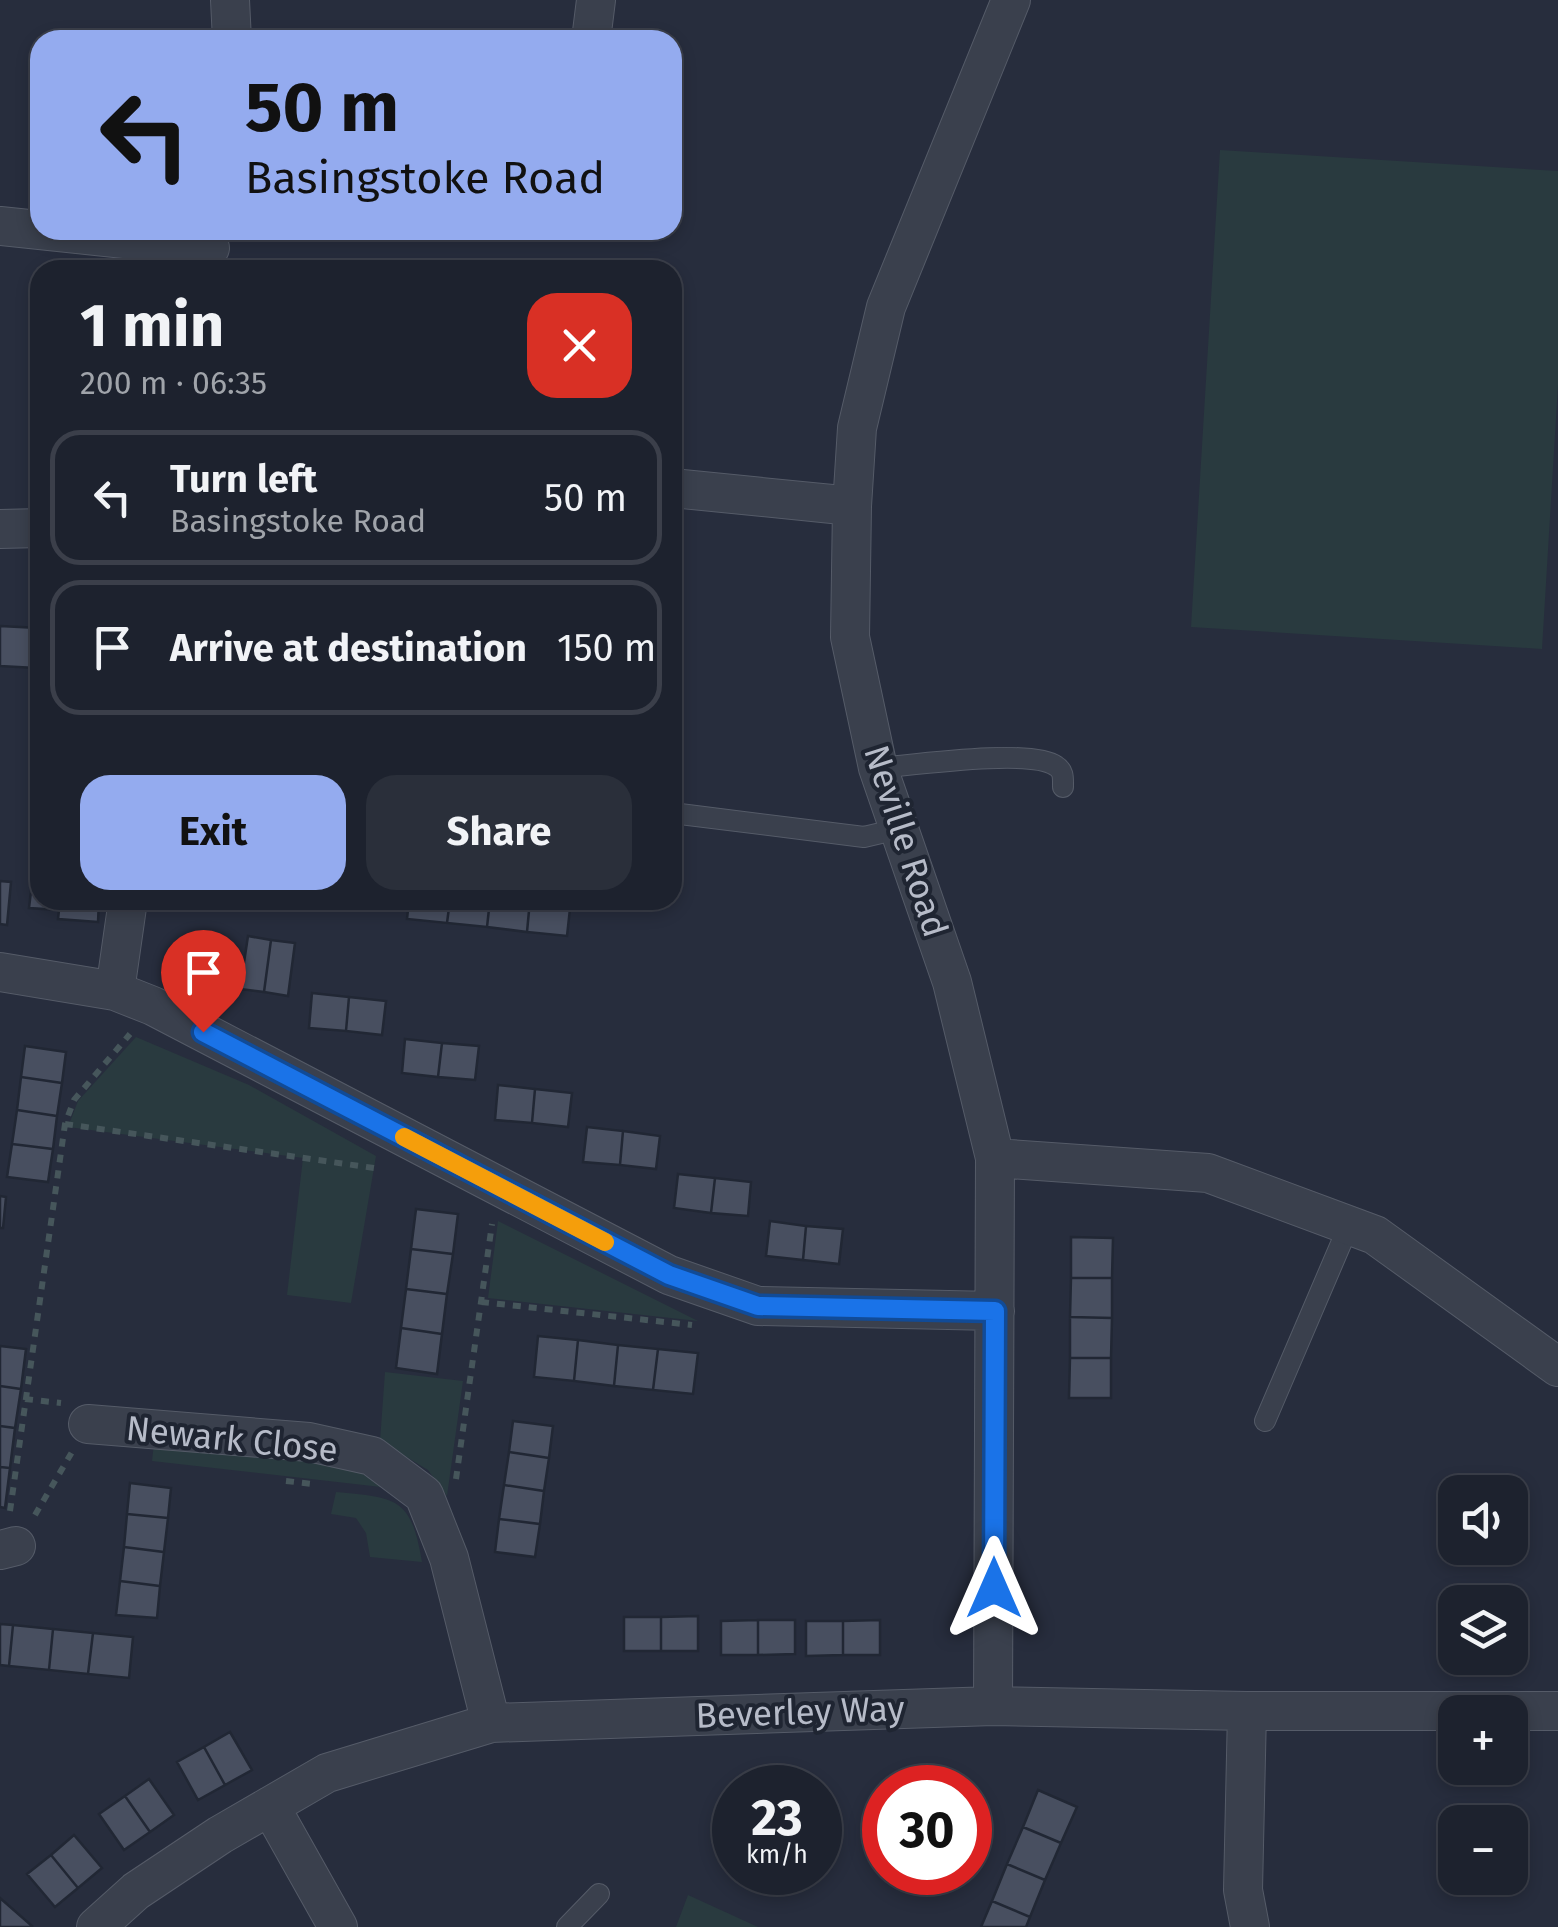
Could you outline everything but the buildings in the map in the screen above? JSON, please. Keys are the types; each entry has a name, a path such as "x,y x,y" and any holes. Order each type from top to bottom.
{"street":[{"path":"230,0 232,30"},
{"path":"593,30 596,0"},
{"name":"Neville Road","path":"993,1706 996,1158 952,982 878,768 850,637 852,506 858,428 886,307 1005,2"},
{"path":"0,226 30,229"},
{"path":"128,240 210,249"},
{"path":"682,489 852,506"},
{"path":"0,529 30,528"},
{"path":"116,991 127,910"},
{"path":"0,972 116,991 153,1006 669,1275 758,1306 995,1311"},
{"path":"996,1158 1208,1172 1375,1235 1558,1367"},
{"name":"Newark Close","path":"88,1424 309,1442 372,1456 424,1494 449,1558 491,1723"},
{"name":"Beverley Way","path":"96,1927 136,1891 327,1774 491,1723 993,1706 1247,1712 1558,1711"},
{"path":"1247,1712 1242,1890 1250,1927"},
{"path":"270,1806 338,1927"}],"lane":[{"path":"878,768 1027,759 1059,768 1063,787"},
{"path":"682,814 864,837 898,829"},
{"path":"1265,1421 1348,1226"},
{"path":"567,1927 599,1894"}],"path":[{"path":"8,1548 8,1524 65,1124 74,1100 153,1006"},
{"path":"65,1124 396,1171 422,1146"},
{"path":"435,1523 452,1505 498,1186"},
{"path":"481,1302 694,1325"},
{"path":"8,1548 88,1424"}],"shaded area":[{"path":"1220,150 1558,171 1558,385 1542,649 1191,627"},
{"path":"136,1037 249,1085 376,1156 351,1303 287,1295 303,1158 68,1127 78,1101"},
{"path":"498,1221 698,1321 488,1298"},
{"path":"385,1372 463,1381 447,1496 428,1470 380,1441"},
{"path":"154,1443 349,1464 381,1487 152,1461"},
{"path":"336,1492 387,1499 406,1512 422,1562 370,1557 366,1533 356,1518 331,1514"},
{"path":"688,1895 758,1927 676,1927"}],"slow traffic":[{"path":"404,1137 605,1242"}],"route":[{"path":"203,1032 669,1275 758,1306 995,1311 994,1588"}]}
